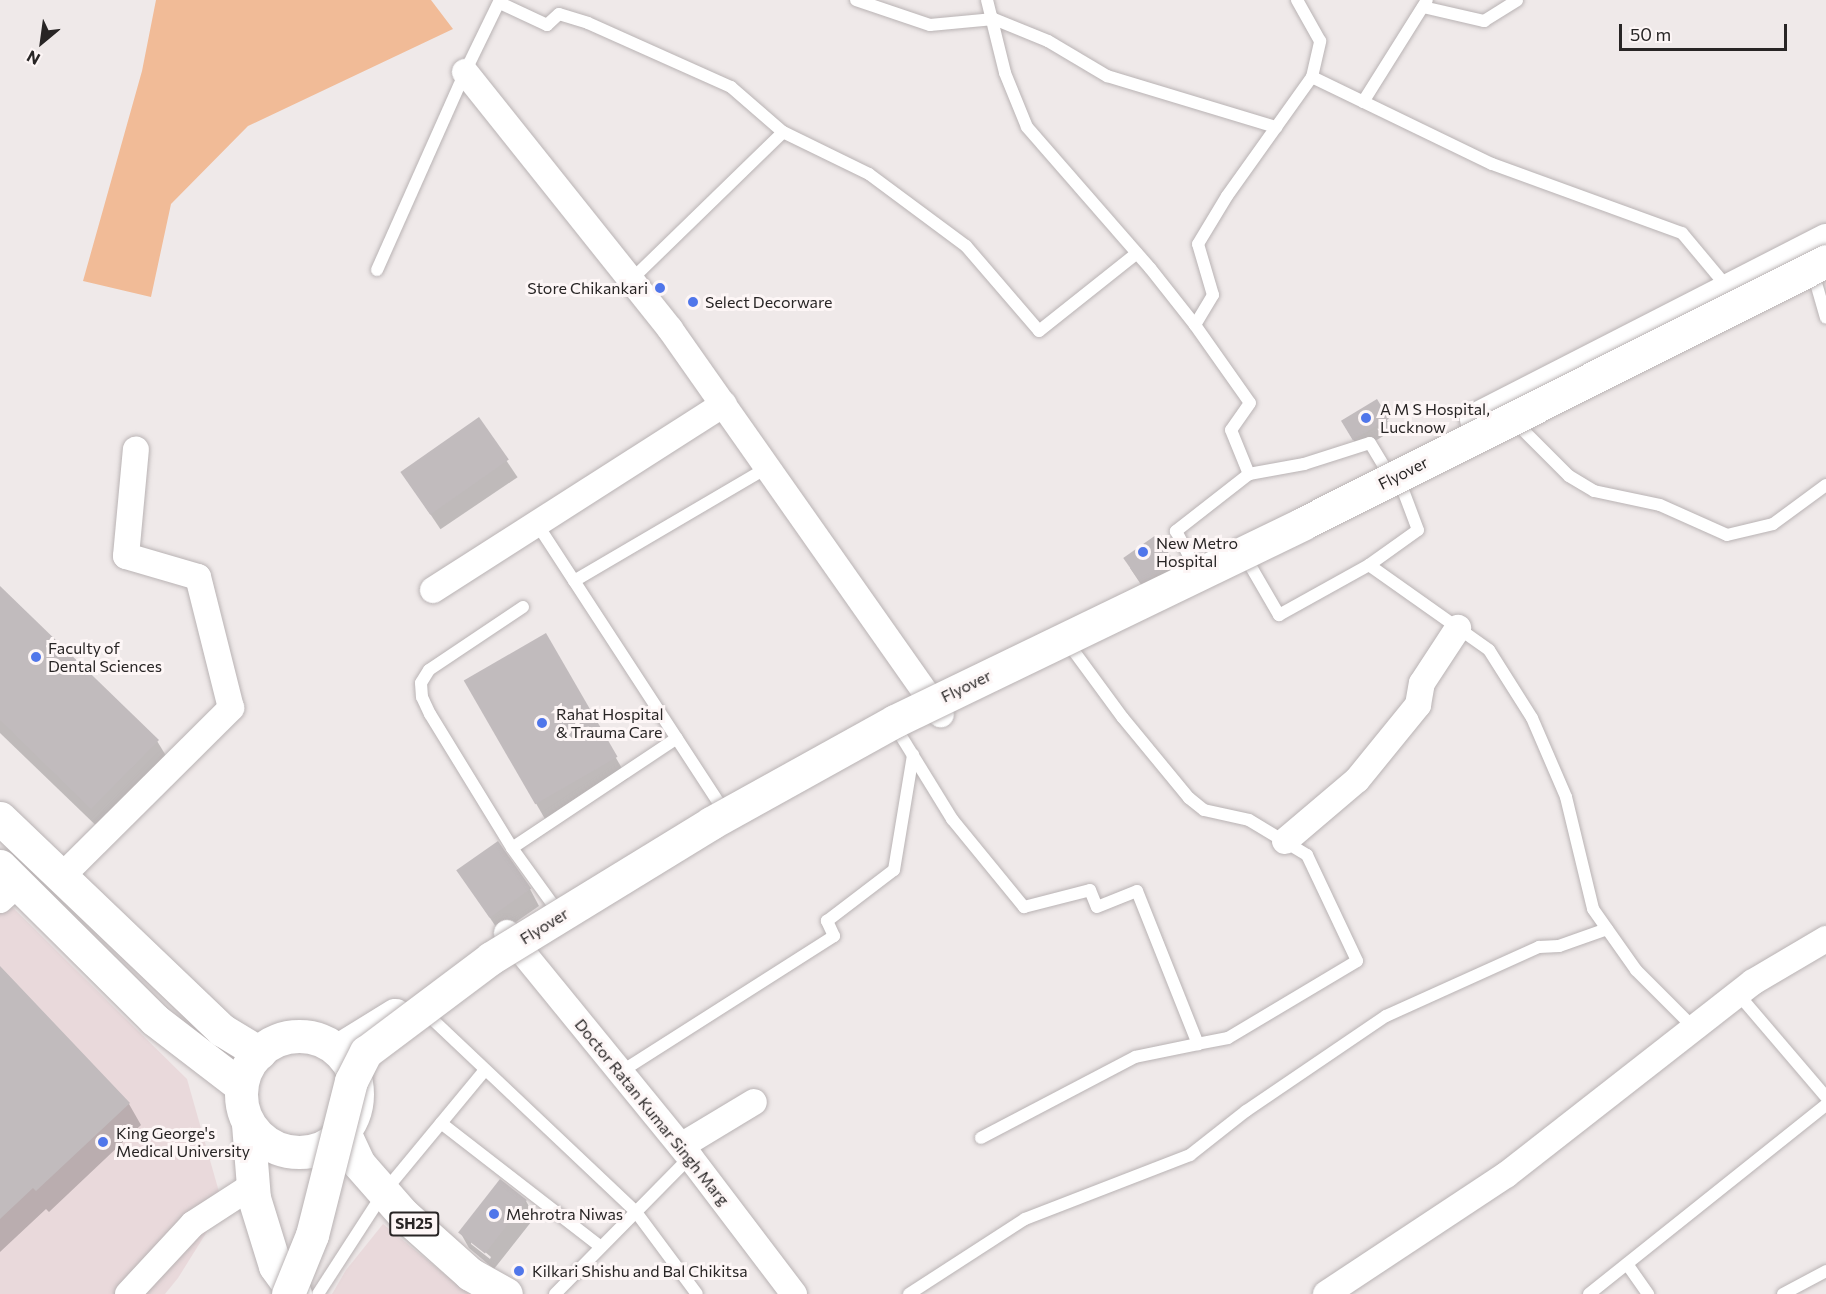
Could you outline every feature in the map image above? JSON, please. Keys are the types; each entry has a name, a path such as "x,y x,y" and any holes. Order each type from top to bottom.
{"main road":[{"path":"338,1050 515,942 645,873 843,761 900,734 933,704 1394,478 1729,289 1826,240"},
{"path":"1394,478 1523,430 1823,274"},
{"name":"Flyover","path":"288,1294 312,1235 351,1081 366,1052 491,958 711,823 895,720 1823,274"},
{"path":"933,704 1073,650 1199,575"},
{"path":"248,1124 261,1138 277,1148 303,1152 327,1146 344,1132 355,1113 358,1090 376,1060 487,974 552,902 718,802 900,734"},
{"path":"0,818 222,1030 260,1053"},
{"path":"6,883 155,1020 241,1086"},
{"path":"295,1294 275,1266 254,1198 248,1124 241,1098 241,1086 255,1055 274,1041 295,1036 315,1038 338,1050 352,1070 358,1090"},
{"name":"SH25","path":"344,1132 359,1164 403,1214 470,1274 506,1294"}],"street":[{"path":"465,72 631,279 724,404 933,704"},
{"path":"433,590 724,404"},
{"path":"61,877 231,708 198,577 126,556 136,449"},
{"path":"1285,841 1357,780 1418,705 1422,684 1458,628"},
{"path":"1326,1294 1506,1175 1738,994 1826,939"},
{"name":"Doctor Ratan Kumar Singh Marg","path":"515,942 619,1073 686,1151 794,1294"},
{"path":"686,1151 754,1102"},
{"path":"128,1294 193,1224 253,1185"}],"lane":[{"path":"856,0 930,25 994,19 1048,41 1107,76 1276,127"},
{"path":"987,0 994,19 1005,73 1027,127 1137,253 1195,325 1250,403 1231,429 1249,474"},
{"path":"1195,325 1213,295 1198,244 1227,196 1312,77 1320,40 1297,0"},
{"path":"1364,102 1425,3 1484,21 1518,0"},
{"path":"378,270 465,72 500,2 548,25 559,14 588,23 731,87 783,132 869,174 966,246 1039,331 1137,253"},
{"path":"1312,77 1492,164 1682,233 1729,289"},
{"path":"631,279 783,132"},
{"path":"1823,274 1826,318"},
{"path":"1523,430 1569,476 1594,491 1660,505 1727,535 1773,524 1826,485"},
{"path":"1199,575 1176,531 1249,474 1304,464 1370,443 1394,478 1418,530 1369,565 1279,615 1243,554"},
{"path":"574,581 768,467"},
{"path":"537,524 718,802"},
{"path":"1369,565 1489,650 1532,718 1566,797 1593,909 1636,970 1694,1028"},
{"path":"523,606 429,670 421,683 422,697 430,714 512,848 552,902"},
{"path":"981,1138 1135,1057 1228,1038 1357,961 1307,855 1249,820 1204,810 1189,798 1123,718 1073,650"},
{"path":"900,734 952,819 1024,907 1090,890 1097,907 1137,891 1198,1044"},
{"path":"619,1073 834,936 827,921 894,870 900,734"},
{"path":"512,848 676,738"},
{"path":"909,1294 1025,1220 1190,1155 1246,1111 1386,1016 1539,947 1559,946 1607,929"},
{"path":"1738,994 1826,1096"},
{"path":"430,1018 636,1212 697,1294"},
{"path":"318,1294 384,1192 485,1070"},
{"path":"1589,1294 1826,1105"},
{"path":"441,1123 601,1247"},
{"path":"555,1294 636,1212 686,1151"},
{"path":"1627,1264 1648,1294"},
{"path":"1783,1294 1826,1271"}],"shaded area":[{"path":"156,0 431,0 453,29 248,126 171,204 151,297 83,281 142,71"},
{"name":"King George's Medical University","path":"0,895 187,1079 223,1206 178,1278 165,1294 0,1294"},
{"path":"383,1224 469,1294 332,1294 346,1270"}],"building":[{"path":"1377,399 1389,419 1353,440 1341,421"},
{"path":"479,417 509,460 430,515 400,472"},
{"path":"1156,535 1175,562 1142,585 1123,558"},
{"name":"Faculty of Dental Sciences","path":"0,586 159,740 91,809 0,720"},
{"path":"546,633 618,757 535,804 464,680"},
{"path":"498,841 531,889 489,918 456,870"},
{"path":"0,966 130,1103 36,1191 33,1188 0,1219"},
{"name":"Mehrotra Niwas","path":"500,1179 527,1200 485,1254 458,1233"}],"place":[{"name":"Store Chikankari","path":"660,288"},
{"name":"Select Decorware","path":"693,302"},
{"name":"A M S Hospital, Lucknow","path":"1366,418"},
{"name":"New Metro Hospital","path":"1143,552"},
{"name":"Faculty of Dental Sciences","path":"36,657"},
{"name":"Rahat Hospital & Trauma Care","path":"542,723"},
{"name":"King George's Medical University","path":"103,1142"},
{"name":"Mehrotra Niwas","path":"494,1214"},
{"name":"Kilkari Shishu and Bal Chikitsa","path":"519,1271"}]}
